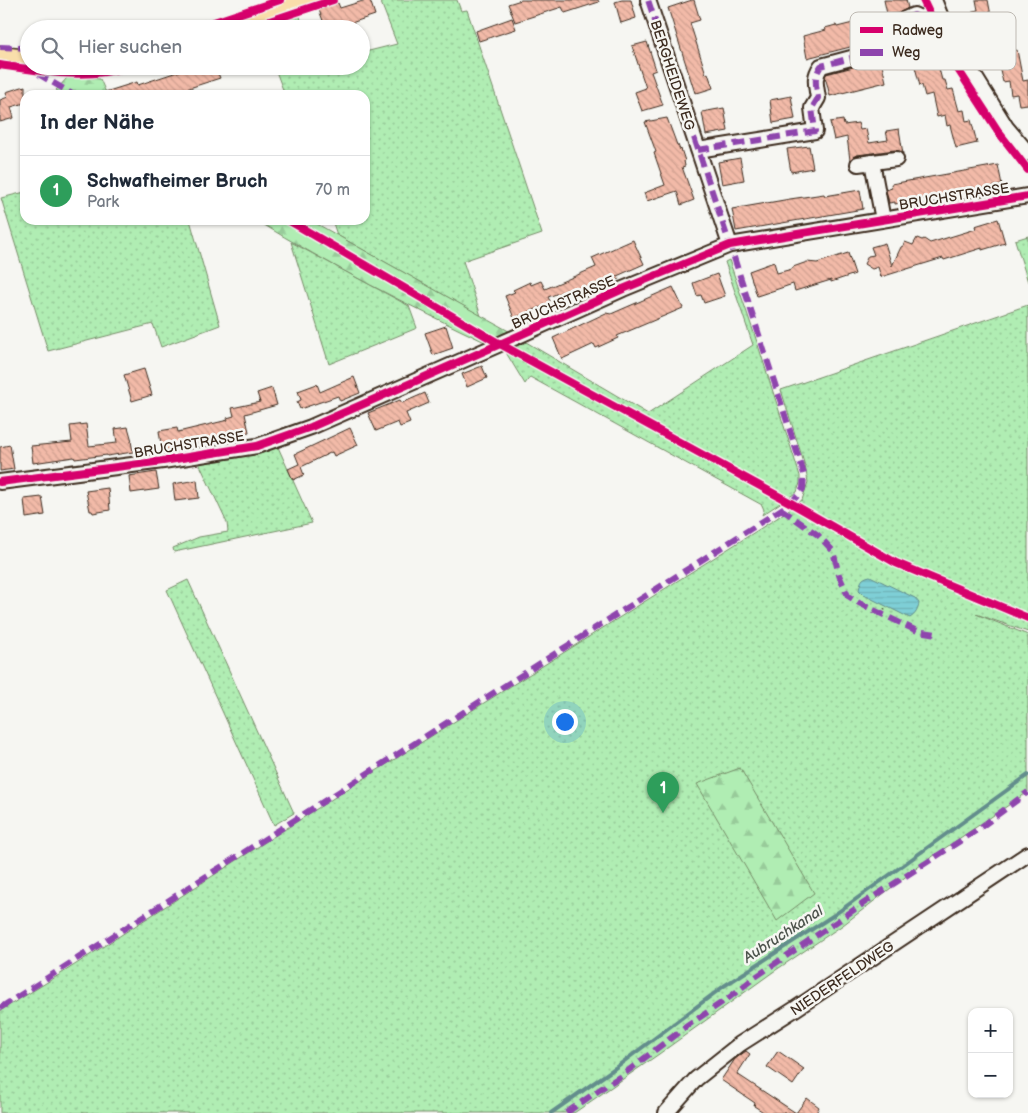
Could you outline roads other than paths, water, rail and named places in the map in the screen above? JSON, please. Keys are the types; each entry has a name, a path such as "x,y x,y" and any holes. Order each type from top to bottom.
{"main road":[{"path":"248,20 309,0"},
{"path":"0,56 20,58"}],"street":[{"name":"BERGHEIDEWEG","path":"648,0 730,245"},
{"path":"934,0 939,12"},
{"path":"698,150 816,131 812,108 818,98 815,79 816,72 822,66 850,58"},
{"path":"971,70 1006,127 1028,153"},
{"path":"858,164 896,158"},
{"path":"872,162 883,220"},
{"name":"BRUCHSTRASSE","path":"0,482 163,461 257,446 311,427 623,289 730,245 1028,196"},
{"name":"NIEDERFELDWEG","path":"666,1113 696,1079 740,1044 1028,854"}],"water":[{"path":"870,576 915,598 919,603 915,613 910,618 864,595 859,590 860,584 863,579"}],"waterway":[{"name":"Aubruchkanal","path":"551,1113 615,1068 724,986 834,915 1028,775"}],"place":[{"name":"Schwafheimer Bruch","path":"663,813"}]}
